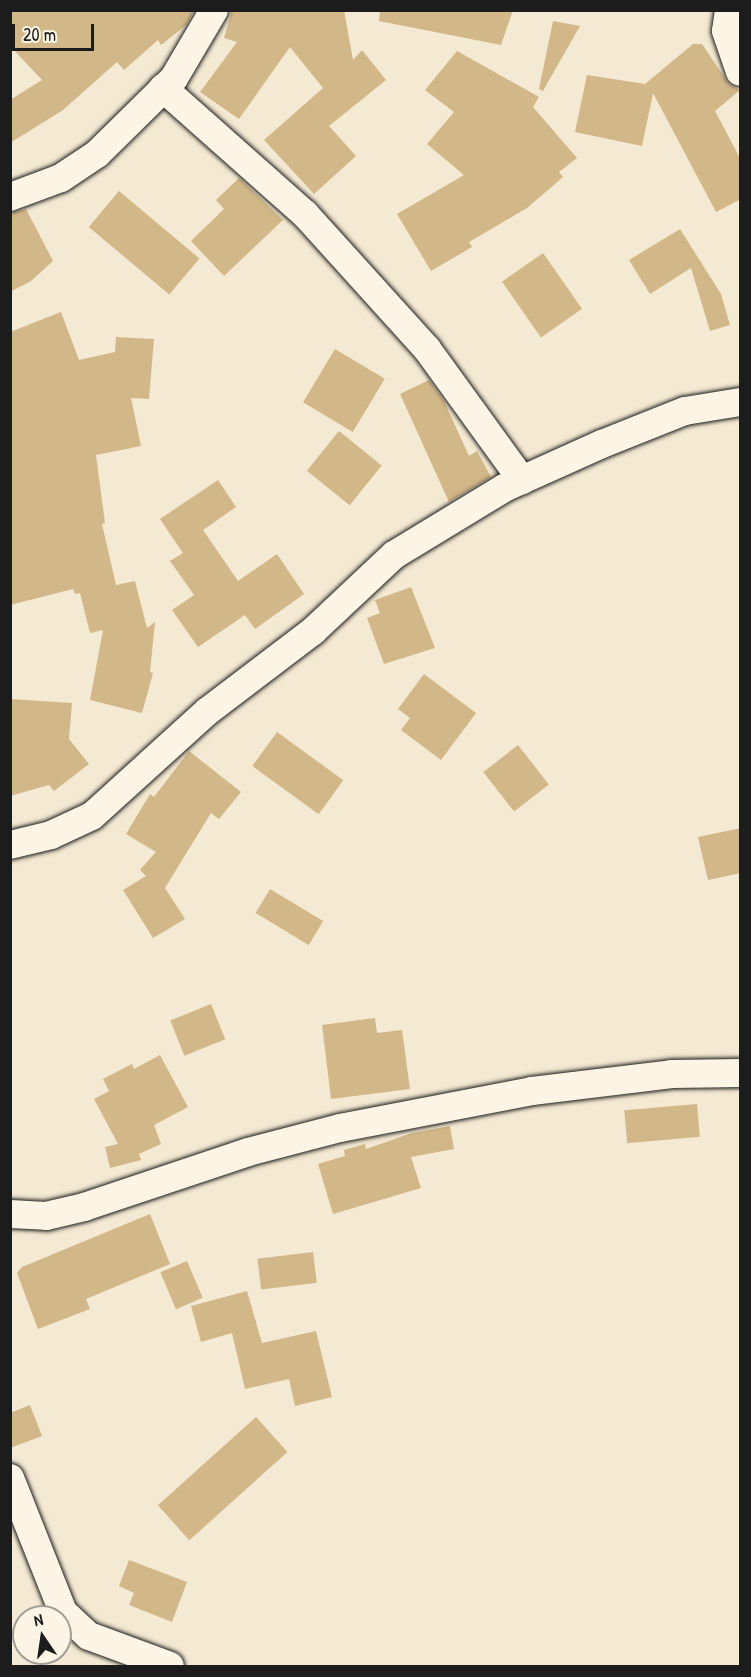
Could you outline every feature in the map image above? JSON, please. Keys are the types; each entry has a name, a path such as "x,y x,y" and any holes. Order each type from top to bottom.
{"street":[{"path":"10,197 61,177 98,154 162,88 196,45 214,10"},
{"path":"729,10 726,31 741,72"},
{"path":"162,88 305,214 427,349 522,480"},
{"path":"10,845 51,835 92,816 208,711 313,631 394,555 522,480 686,411 741,402"},
{"path":"10,1214 46,1216 84,1207 248,1152 351,1126 532,1091 672,1074 741,1073"},
{"path":"10,1478 63,1612 89,1636 170,1666"}],"building":[{"path":"10,10 195,10 186,25 161,45 158,40 124,70 117,62 63,110 10,143 10,100 42,80 10,46"},
{"path":"232,10 344,10 353,60 362,50 386,80 329,126 356,156 314,194 264,140 323,88 290,47 239,119 200,92 237,42 224,38"},
{"path":"380,10 513,10 501,45 379,21"},
{"path":"553,21 580,26 543,91 539,89"},
{"path":"693,44 702,44 729,84 740,90 715,111 741,160 741,199 716,212 653,93 642,146 575,132 587,75 645,84"},
{"path":"457,51 539,97 533,107 577,158 559,172 563,177 527,208 469,242 472,247 431,271 397,214 464,175 427,144 454,112 425,90"},
{"path":"239,178 283,220 224,276 191,241 224,209 216,200"},
{"path":"119,191 199,258 169,294 89,227"},
{"path":"26,209 53,261 31,281 10,292 10,213"},
{"path":"680,229 721,294 730,325 710,331 691,268 650,294 629,260"},
{"path":"543,253 582,309 541,337 502,282"},
{"path":"61,312 79,360 115,352 116,337 154,339 149,399 131,398 141,446 96,455 105,523 102,524 116,585 135,581 147,628 155,622 150,672 153,673 142,713 90,700 103,630 90,633 80,593 75,594 73,589 10,605 10,332"},
{"path":"335,349 385,379 353,432 303,402"},
{"path":"429,380 444,401 469,456 477,451 491,477 449,502 400,394"},
{"path":"339,431 382,466 350,505 307,471"},
{"path":"218,480 236,507 203,530 238,581 277,554 304,594 255,629 245,615 198,647 172,610 194,595 170,561 183,553 160,519"},
{"path":"411,587 435,648 384,664 367,618 380,613 375,600"},
{"path":"424,674 476,713 441,760 401,730 410,718 398,709"},
{"path":"10,699 72,703 69,739 89,764 54,791 49,785 10,796"},
{"path":"277,732 343,780 319,814 252,766"},
{"path":"518,745 549,784 514,811 483,772"},
{"path":"189,751 241,792 219,819 211,813 165,888 185,919 153,938 123,890 146,876 140,870 156,852 126,834 150,794 154,797"},
{"path":"741,828 741,873 708,880 698,837"},
{"path":"270,889 323,921 309,945 256,913"},
{"path":"211,1004 225,1039 184,1056 170,1020"},
{"path":"375,1018 377,1033 402,1030 410,1089 331,1099 322,1025"},
{"path":"160,1055 188,1107 154,1125 161,1144 139,1154 141,1160 110,1168 105,1147 118,1144 94,1099 109,1091 103,1079 132,1064 134,1069"},
{"path":"697,1104 700,1137 627,1143 624,1110"},
{"path":"450,1126 454,1149 411,1157 421,1188 333,1214 318,1164 345,1156 344,1150 365,1144 366,1149 412,1133"},
{"path":"150,1214 170,1264 86,1299 90,1309 38,1329 17,1273 22,1267"},
{"path":"313,1252 317,1283 261,1290 257,1259"},
{"path":"187,1261 203,1298 176,1309 160,1272"},
{"path":"247,1291 262,1343 316,1331 332,1397 295,1406 289,1379 245,1389 232,1333 201,1342 191,1306"},
{"path":"30,1405 42,1436 10,1448 10,1413"},
{"path":"256,1417 287,1452 189,1540 158,1505"},
{"path":"129,1560 187,1582 172,1622 129,1605 134,1593 119,1586"}]}
